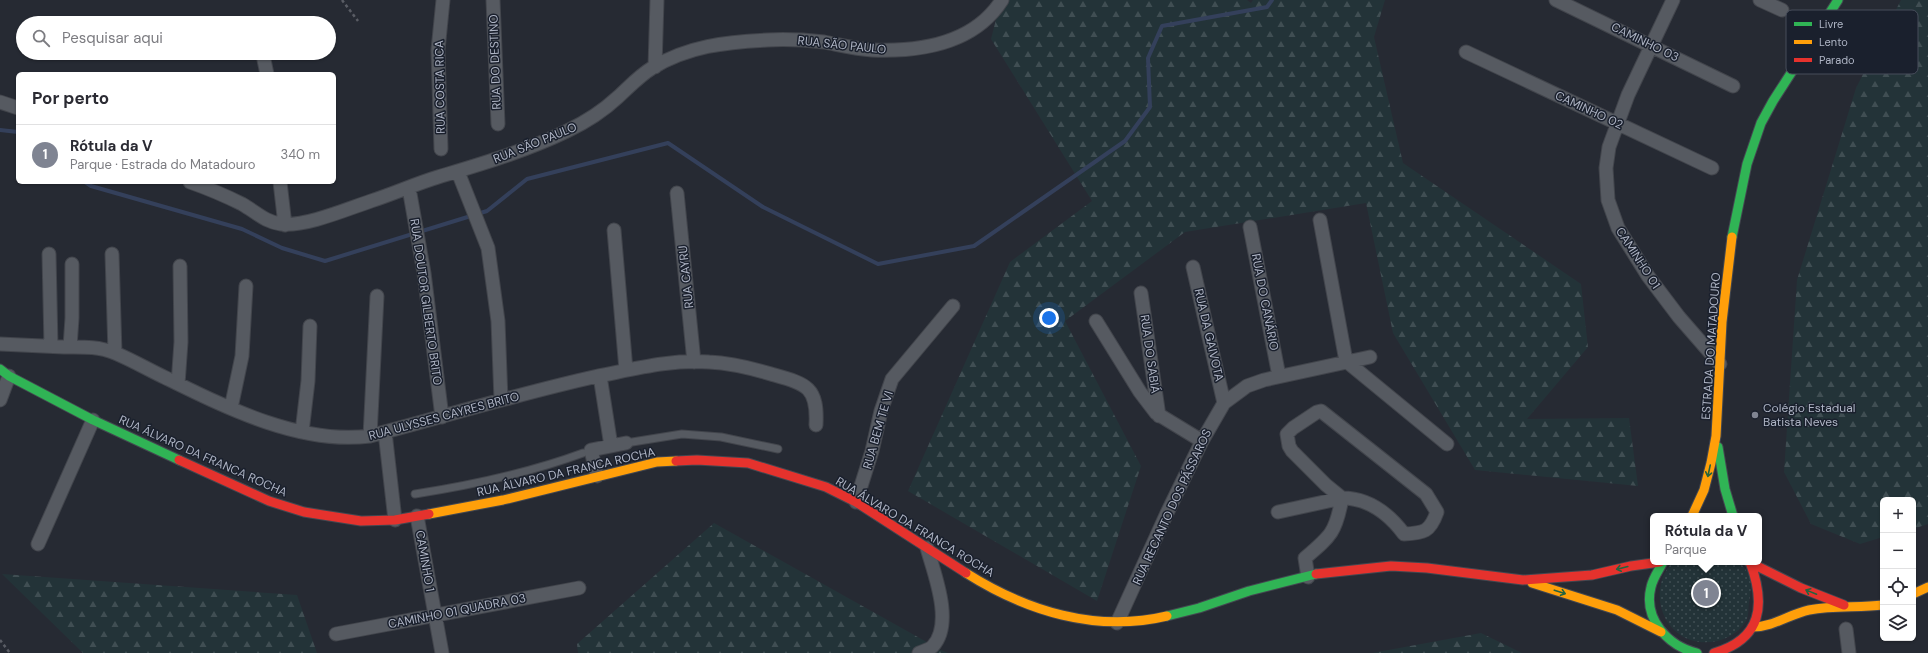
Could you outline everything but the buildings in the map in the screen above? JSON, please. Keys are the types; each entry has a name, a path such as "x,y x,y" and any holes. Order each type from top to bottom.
{"main road":[{"name":"ESTRADA DO MATADOURO","path":"1832,10 1838,0"},
{"name":"ESTRADA DO MATADOURO","path":"1693,513 1707,481 1716,432 1725,288 1743,182 1751,151 1761,123 1791,74"},
{"name":"RUA ÁLVARO DA FRANCA ROCHA","path":"3,373 93,420 269,501 304,512 330,517 361,521 395,520 503,500 657,462 697,460 748,463 826,486 856,502 982,583 1027,604 1060,616 1088,621 1145,621 1170,616 1249,591 1324,572 1391,566 1427,568 1523,580 1617,610 1661,632"},
{"name":"ESTRADA DO MATADOURO","path":"1716,432 1726,489 1732,513"},
{"name":"RUA ÁLVARO DA FRANCA ROCHA","path":"1523,580 1592,575 1631,566 1650,564"},
{"path":"1660,565 1654,578 1650,596 1652,615 1661,632 1680,650 1697,653"},
{"path":"1714,653 1735,646 1747,636 1753,627 1760,609 1760,590 1751,565"},
{"path":"1756,565 1801,588 1847,606"},
{"path":"1916,593 1928,587"},
{"path":"1753,627 1765,626 1794,614 1847,606 1864,607 1880,604"},
{"path":"1745,646 1747,636"}],"street":[{"name":"RUA COSTA RICA","path":"441,149 438,50 443,0"},
{"name":"RUA DO DESTINO","path":"492,0 498,124"},
{"path":"655,67 657,0"},
{"name":"RUA SÃO PAULO","path":"195,184 236,201 266,220 285,225 320,218 458,172 523,149 565,132 603,110 634,81 655,67 690,50 731,42 784,40 822,42 870,50 896,50 935,46 953,40 976,27 994,13 1002,0"},
{"name":"CAMINHO 03","path":"1556,0 1652,45 1733,86"},
{"name":"CAMINHO 01","path":"1673,0 1628,95 1609,147 1606,168 1608,200 1618,228 1648,276 1679,317 1720,364"},
{"path":"1760,0 1782,10"},
{"name":"CAMINHO 02","path":"1466,52 1712,168"},
{"path":"264,60 266,72"},
{"path":"0,102 16,107"},
{"path":"458,172 488,248 495,290 498,321 501,400"},
{"path":"280,184 285,225"},
{"name":"RUA DOUTOR GILBERTO BRITO","path":"409,188 424,273 442,416"},
{"name":"RUA CAYRU","path":"677,193 694,362"},
{"path":"1320,220 1346,361 1447,444"},
{"name":"RUA DO CANÁRIO","path":"1250,228 1279,376"},
{"path":"614,230 626,370"},
{"path":"49,254 51,346"},
{"path":"112,254 115,353"},
{"path":"70,347 72,318 72,264"},
{"path":"178,384 181,342 180,266"},
{"name":"RUA DA GAIVOTA","path":"1193,267 1224,403"},
{"path":"231,408 242,356 246,286"},
{"name":"RUA DO SABIÁ","path":"1141,292 1159,416"},
{"path":"370,436 377,296"},
{"name":"RUA BEM TE VI","path":"856,502 881,411 892,379 953,306"},
{"path":"1096,320 1143,396 1159,416 1202,441"},
{"path":"302,432 308,381 310,326"},
{"name":"RUA ULYSSES CAYRES BRITO","path":"0,344 89,347 115,353 178,384 257,419 317,436 359,438 370,436 501,400 626,370 694,362 710,362 736,366 781,377 802,385 809,390 815,398 817,410 816,425"},
{"name":"RUA RECANTO DOS PÁSSAROS","path":"1117,622 1202,441 1224,403 1247,386 1279,376 1370,357"},
{"path":"0,400 3,373"},
{"path":"600,376 611,446"},
{"path":"1278,512 1342,498 1359,500 1374,506 1391,518 1404,534 1421,533 1428,529 1433,523 1437,512 1426,494 1321,411 1317,412 1293,428 1287,434 1289,446 1326,485 1342,498"},
{"path":"38,544 93,420"},
{"path":"385,432 395,520"},
{"path":"597,476 587,452 626,443"},
{"path":"1308,577 1305,558 1327,540 1338,521 1342,498"},
{"name":"CAMINHO 1","path":"417,516 442,653"},
{"path":"919,653 933,646 938,636 942,621 940,594 927,548"},
{"name":"CAMINHO 01 QUADRA 03","path":"336,634 579,588"},
{"path":"1846,629 1849,653"}],"lane":[{"path":"626,443 682,434 721,437 778,449"},
{"path":"415,494 470,486 587,452"}],"path":[{"path":"342,0 358,21"},
{"path":"0,640 10,653"}],"green space":[{"path":"1001,0 1247,0 1251,3 1253,0 1385,0 1374,37 1403,163 1581,284 1588,347 1527,419 1629,418 1638,486 1475,470 1393,333 1366,203 1185,232 1065,321 1141,466 1097,601 908,491 1010,262 1092,201 991,39"},
{"path":"1901,0 1928,0 1928,524 1916,528 1916,497 1880,497 1880,538 1860,544 1811,524 1784,472 1797,280 1856,88 1863,74 1918,74 1918,10 1896,10"},
{"path":"714,523 948,653 578,653 577,644"},
{"path":"1671,565 1742,565 1749,576 1751,586 1748,617 1746,621 1733,634 1724,639 1715,641 1696,641 1687,639 1679,634 1671,627 1666,619 1660,599 1662,579"},
{"path":"2,574 297,595 317,653 83,653"},
{"path":"1481,633 1522,653 1372,653"}],"waterway":[{"path":"88,184 242,229 282,248 325,261 487,211 527,179 668,143 763,207 878,264 974,246 1125,141 1150,107 1148,58 1162,26 1267,7 1272,0"},
{"path":"0,130 16,132"}],"traffic: fast":[{"path":"1832,10 1838,0"},
{"path":"1732,237 1747,164 1761,123 1790,74"},
{"path":"0,369 9,376 93,420 179,460"},
{"path":"1718,447 1725,489 1732,513"},
{"path":"1661,565 1651,587 1649,599 1654,620 1660,629 1676,644 1697,653"},
{"path":"1167,616 1199,608 1249,591 1316,574"}],"traffic: slow":[{"path":"1693,513 1704,490 1716,436 1722,322 1732,237"},
{"path":"429,514 503,500 657,462 676,461"},
{"path":"966,573 1013,598 1037,608 1062,615 1088,620 1114,622 1140,621 1167,616"},
{"path":"1532,583 1617,610 1661,632"},
{"path":"1916,593 1928,587"},
{"path":"1753,627 1768,625 1809,610 1880,605"}],"traffic: jam":[{"path":"179,460 269,501 304,512 361,521 395,520 429,514"},
{"path":"676,461 697,460 748,463 826,487 856,502 966,573"},
{"path":"1316,574 1391,566 1427,568 1523,580 1592,575 1650,563"},
{"path":"1714,653 1730,647 1742,639 1751,629 1756,618 1758,592 1751,565"},
{"path":"1755,565 1801,588 1844,605"}],"place":[{"name":"Colégio Estadual Batista Neves","path":"1755,415"},
{"name":"Rótula da V","path":"1706,593"}]}
